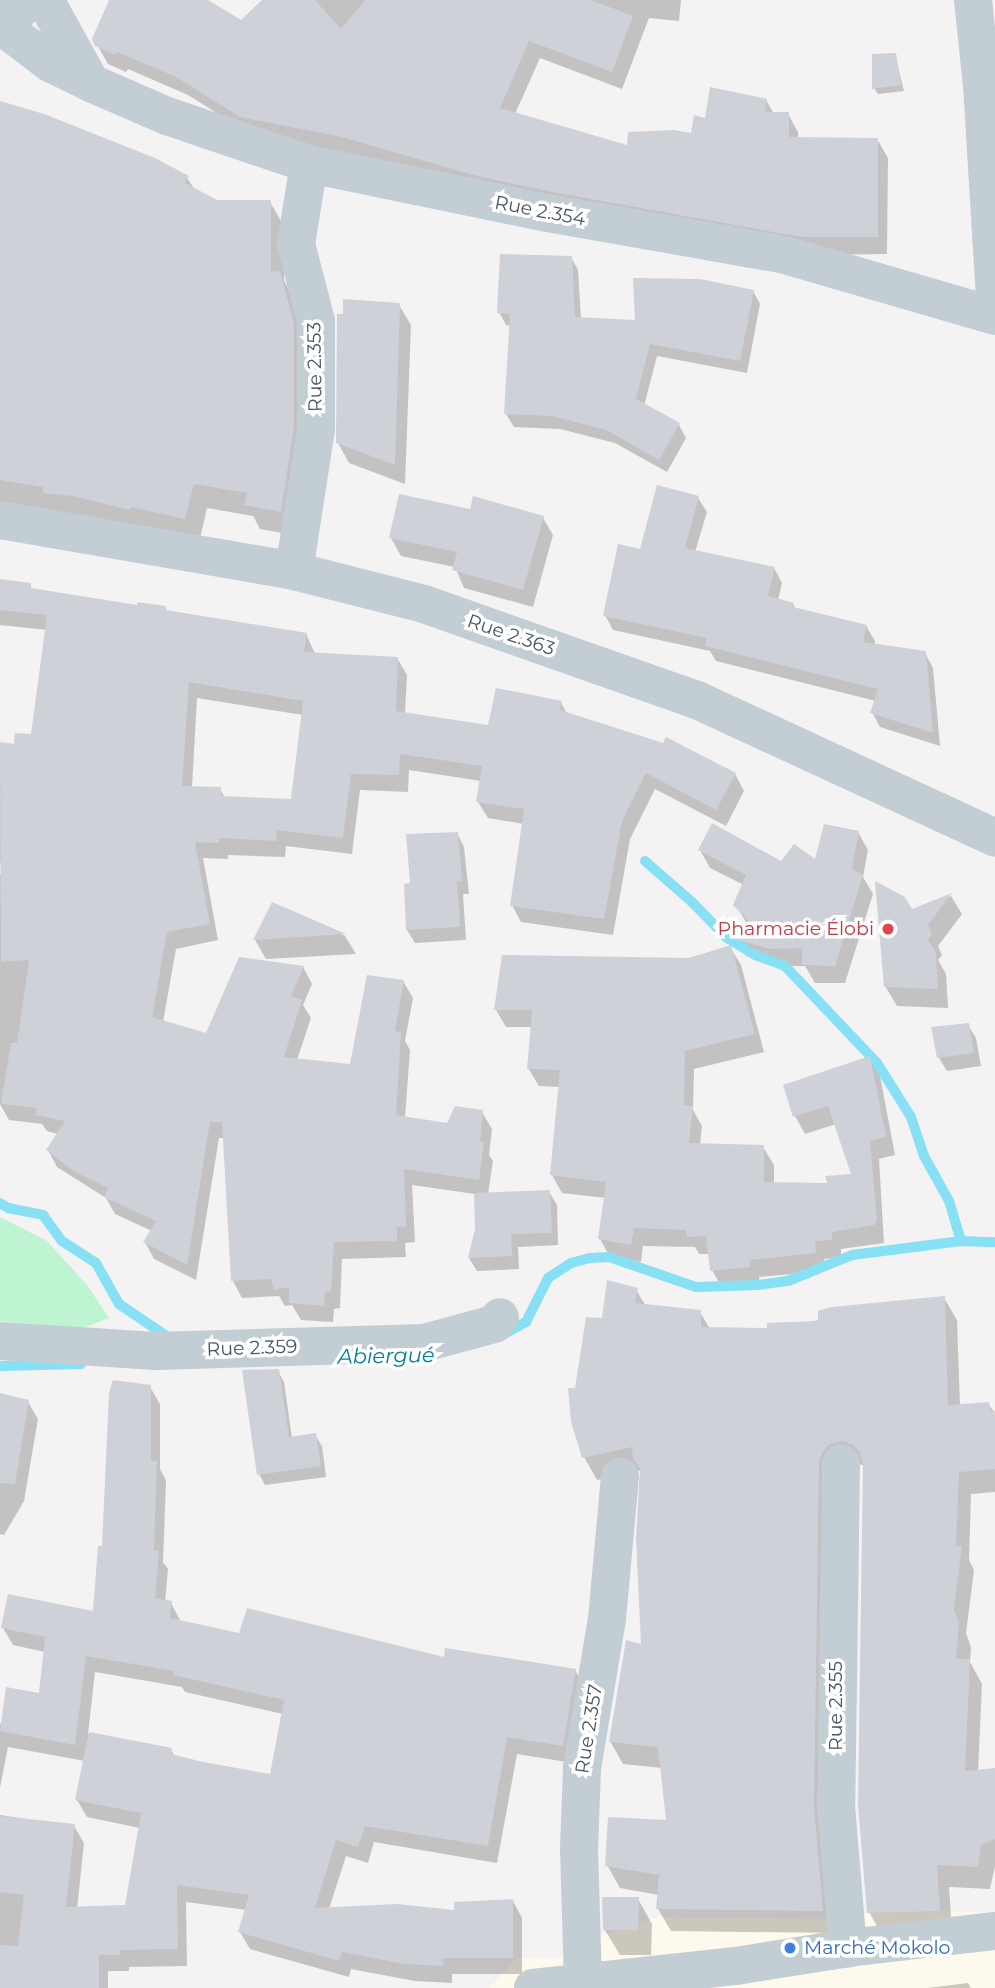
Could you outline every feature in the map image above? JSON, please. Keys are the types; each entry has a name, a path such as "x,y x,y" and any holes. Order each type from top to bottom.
{"street":[{"path":"0,23 14,15 30,0"},
{"path":"44,0 91,83"},
{"path":"972,0 988,83 995,300"},
{"name":"Rue 2.354","path":"0,23 50,63 91,83 167,116 309,164 548,213 785,255 995,316"},
{"name":"Rue 2.353","path":"295,571 316,429 316,321 296,244 309,164"},
{"name":"Rue 2.363","path":"0,520 295,571 424,604 697,700 995,838"},
{"name":"Rue 2.359","path":"0,1341 156,1351 424,1343 494,1324 500,1317"},
{"name":"Rue 2.355","path":"841,1463 836,1806 848,1948"},
{"name":"Rue 2.357","path":"583,1983 579,1850 582,1768 607,1619 620,1477"},
{"path":"533,1988 736,1966 848,1948 995,1931"}],"shaded area":[{"name":"Marché Mokolo","path":"866,1913 995,1913 995,1988 489,1988 516,1959 578,1958 593,1938 658,1917 832,1919"}],"green space":[{"path":"0,1217 47,1241 87,1285 109,1318 81,1329 0,1321"}],"building":[{"path":"109,0 208,0 241,20 262,0 315,0 341,29 365,0 591,0 633,16 612,72 529,41 500,108 627,145 628,132 674,130 691,133 694,115 705,118 710,87 767,99 765,112 789,112 789,137 878,138 878,237 801,237 552,192 473,175 342,137 240,117 176,77 117,52 116,55 95,46 92,39"},
{"path":"896,53 901,85 872,89 872,54"},
{"path":"0,101 44,114 155,158 189,176 185,183 217,200 271,200 271,272 280,271 294,324 294,427 281,512 244,505 247,493 194,484 185,519 131,507 129,510 74,496 43,493 43,487 0,480"},
{"path":"500,254 572,256 575,317 635,320 633,278 700,279 754,290 740,361 650,344 636,399 680,423 659,460 606,430 552,416 504,414 510,314 497,313"},
{"path":"343,299 400,303 395,465 336,443 337,314 343,314"},
{"path":"657,485 699,496 685,548 775,567 768,596 794,603 793,607 867,625 863,642 926,651 933,733 870,713 878,689 705,646 707,638 603,616 618,544 640,549"},
{"path":"399,494 470,509 473,496 544,516 523,590 452,570 457,552 389,538"},
{"path":"0,579 31,583 31,588 137,605 137,602 166,606 166,610 307,633 304,652 398,657 396,711 488,725 496,688 562,701 560,710 663,743 666,737 736,773 716,810 646,773 622,821 604,919 510,906 524,809 476,802 482,766 400,754 399,775 351,774 343,838 277,830 276,841 219,838 219,843 195,842 210,924 167,932 152,1017 206,1033 239,957 304,966 291,996 302,1000 284,1057 350,1064 367,975 404,980 395,1031 401,1032 396,1115 447,1123 455,1106 483,1110 480,1141 484,1142 479,1180 404,1169 406,1226 397,1227 397,1241 334,1242 331,1291 325,1292 324,1306 289,1303 289,1287 274,1290 271,1279 231,1281 222,1122 210,1122 187,1265 143,1242 156,1221 104,1197 108,1188 75,1172 46,1150 65,1121 35,1115 37,1108 1,1104 11,1043 17,1043 29,960 1,962 0,742 14,744 15,733 31,734 47,615 0,610","holes":["189,682 303,701 291,799 221,796 221,787 182,786"]},
{"path":"712,823 781,861 794,844 815,859 824,824 859,831 852,869 863,875 835,966 802,965 802,948 770,949 734,939 750,923 733,905 746,875 698,850"},
{"path":"458,832 462,881 457,881 460,927 406,930 404,884 410,883 406,834"},
{"name":"Pharmacie Élobi","path":"875,881 905,897 912,909 952,893 928,925 932,934 928,940 936,952 938,989 884,987"},
{"path":"272,902 346,934 253,940"},
{"path":"731,945 755,1034 685,1051 684,1105 693,1106 689,1143 764,1145 764,1182 827,1183 825,1176 851,1174 828,1106 793,1117 783,1085 870,1056 886,1137 870,1141 877,1221 874,1225 832,1232 832,1240 815,1241 816,1253 750,1260 750,1267 710,1271 706,1236 687,1237 686,1230 634,1228 631,1245 598,1239 606,1182 550,1175 560,1070 527,1069 532,1010 494,1010 502,955 689,958"},
{"path":"969,1023 974,1053 937,1058 931,1027"},
{"path":"550,1190 552,1233 511,1234 512,1256 468,1258 475,1229 474,1193"},
{"path":"607,1280 638,1288 635,1303 701,1310 701,1327 767,1328 767,1323 818,1321 818,1311 832,1307 945,1296 948,1405 989,1402 990,1411 995,1411 995,1469 959,1472 956,1546 962,1546 954,1609 959,1623 956,1659 970,1659 965,1771 995,1768 995,1839 981,1845 978,1867 937,1865 940,1911 867,1913 858,1805 863,1463 860,1452 852,1444 842,1441 830,1444 822,1452 819,1463 814,1806 823,1911 656,1909 659,1875 605,1866 608,1817 666,1820 658,1747 609,1742 626,1640 641,1644 636,1540 640,1468 633,1459 632,1447 582,1458 571,1422 568,1388 575,1388 586,1317 602,1318"},
{"path":"279,1369 289,1437 316,1433 321,1466 257,1475 242,1370"},
{"path":"113,1380 151,1385 151,1461 157,1461 154,1550 159,1551 155,1598 172,1601 170,1618 239,1633 247,1608 444,1657 445,1648 576,1669 563,1746 507,1737 488,1846 365,1826 358,1847 336,1840 315,1908 398,1904 454,1910 454,1902 513,1899 513,1958 443,1958 443,1966 404,1964 342,1952 339,1961 238,1932 249,1895 177,1885 178,1949 120,1950 120,1955 99,1955 99,1988 0,1988 0,1945 18,1946 24,1895 0,1892 0,1816 75,1824 66,1907 125,1905 141,1813 75,1800 89,1732 172,1748 171,1754 203,1762 270,1774 284,1700 173,1675 174,1671 86,1656 75,1745 0,1731 6,1687 39,1693 45,1637 1,1628 8,1594 93,1611 98,1546 102,1546 109,1393"},
{"path":"0,1393 29,1400 15,1484 0,1483"},
{"path":"602,1897 639,1897 638,1930 603,1930"}],"waterway":[{"path":"645,861 692,902 727,938 755,955 785,966 877,1063 911,1117 924,1156 949,1201 961,1241"},
{"name":"Abiergué","path":"0,1203 8,1208 43,1215 62,1241 96,1263 119,1304 168,1337"},
{"name":"Abiergué","path":"499,1337 526,1322 548,1278 571,1263 590,1258 609,1257 696,1287 758,1285 788,1281 852,1255 961,1241 995,1242"},
{"path":"0,1366 81,1364"}],"place":[{"name":"Pharmacie Élobi","path":"888,929"},
{"name":"Marché Mokolo","path":"790,1948"}]}
